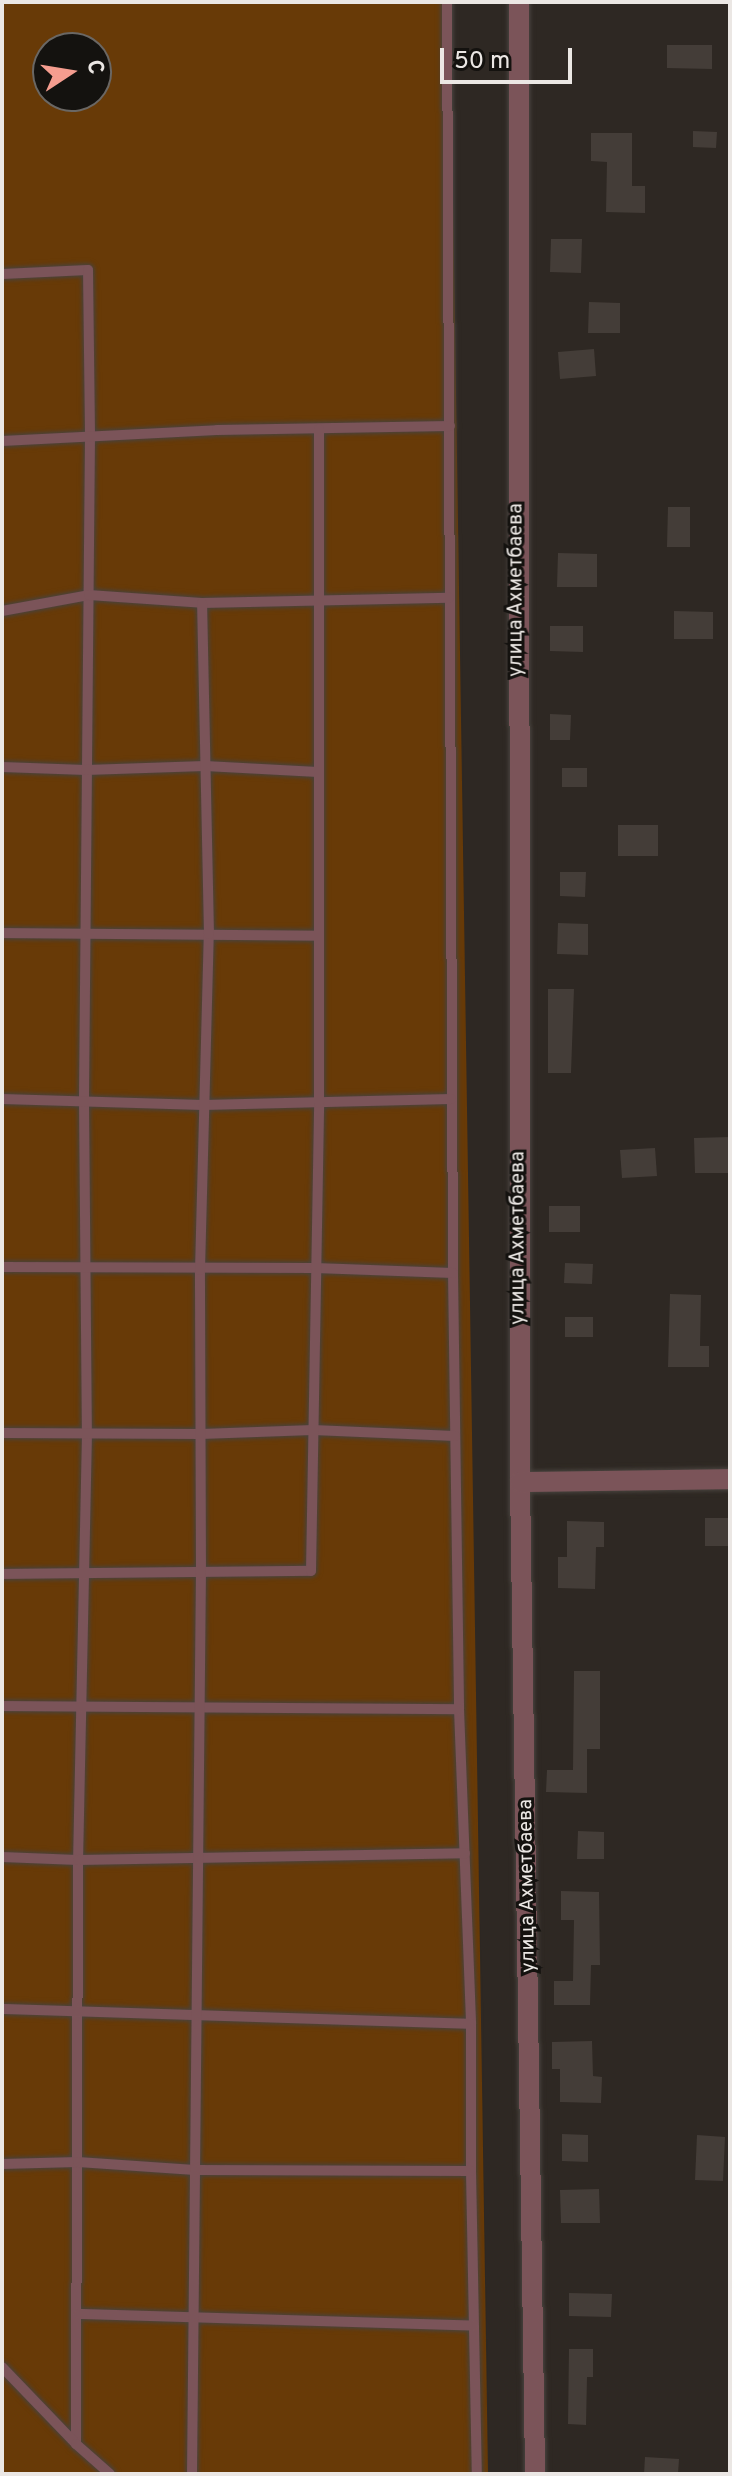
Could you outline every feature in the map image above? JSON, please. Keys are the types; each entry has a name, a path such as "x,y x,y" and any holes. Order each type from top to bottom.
{"street":[{"name":"улица Ахметбаева","path":"519,2 520,1482 535,2474"},
{"path":"520,1482 730,1479"}],"lane":[{"path":"447,2 453,1273 459,1709 471,2024 477,2474"},
{"path":"2,274 88,270 90,436 84,932 87,1433 78,1860 79,2314 76,2444"},
{"path":"2,441 450,426"},
{"path":"2,1574 311,1571 319,1103 319,429"},
{"path":"2,611 89,595 202,603 449,598"},
{"path":"192,2474 201,1573 200,1270 209,934 202,603"},
{"path":"2,767 86,770 205,766 318,772"},
{"path":"2,933 318,936"},
{"path":"2,1099 203,1105 451,1099"},
{"path":"2,1267 315,1268 453,1273"},
{"path":"2,1433 201,1434 313,1430 455,1436"},
{"path":"2,1706 199,1710 459,1709"},
{"path":"2,1857 78,1860 465,1853"},
{"path":"2,2009 78,2009 471,2024"},
{"path":"2,2164 78,2162 195,2170 471,2171"},
{"path":"79,2314 474,2326"},
{"path":"2,2367 76,2444 110,2474"}],"shaded area":[{"path":"2,2 450,2 488,2474 2,2474"}],"building":[{"path":"667,45 712,45 712,69 667,68"},
{"path":"693,131 717,132 716,148 693,147"},
{"path":"591,133 632,133 632,186 645,186 645,213 606,212 607,162 591,161"},
{"path":"551,239 582,239 581,273 550,272"},
{"path":"589,302 620,303 620,333 588,333"},
{"path":"594,349 596,376 560,379 558,352"},
{"path":"668,507 690,507 690,547 667,547"},
{"path":"558,553 597,554 597,587 557,587"},
{"path":"674,611 713,612 713,639 674,639"},
{"path":"550,626 583,626 583,652 550,651"},
{"path":"550,714 571,715 570,740 550,740"},
{"path":"562,768 587,768 587,787 562,787"},
{"path":"618,825 658,825 658,856 618,856"},
{"path":"560,872 586,872 585,897 560,896"},
{"path":"558,923 588,924 588,955 557,954"},
{"path":"548,989 574,989 571,1073 548,1073"},
{"path":"730,1137 730,1173 695,1173 694,1138"},
{"path":"655,1148 657,1176 622,1178 620,1150"},
{"path":"549,1206 580,1206 580,1232 549,1232"},
{"path":"565,1263 593,1264 592,1284 564,1283"},
{"path":"670,1294 701,1295 700,1346 709,1346 709,1367 668,1367"},
{"path":"565,1317 593,1317 593,1337 565,1337"},
{"path":"705,1518 730,1518 730,1546 705,1546"},
{"path":"567,1521 604,1522 604,1547 596,1547 595,1589 558,1588 558,1557 567,1557"},
{"path":"574,1671 600,1671 600,1749 587,1749 587,1793 546,1792 547,1770 573,1770"},
{"path":"578,1831 604,1832 604,1859 577,1859"},
{"path":"561,1891 599,1892 600,1965 591,1965 590,2005 554,2005 554,1981 573,1981 574,1920 561,1920"},
{"path":"592,2041 593,2076 602,2077 601,2103 560,2102 560,2069 552,2069 552,2042"},
{"path":"562,2134 588,2135 588,2162 562,2161"},
{"path":"697,2135 725,2137 723,2181 695,2180"},
{"path":"599,2189 600,2223 561,2223 560,2190"},
{"path":"569,2293 612,2294 611,2317 569,2316"},
{"path":"569,2349 593,2349 593,2377 587,2377 586,2425 568,2424"},
{"path":"645,2457 679,2459 678,2474 644,2474"}]}
